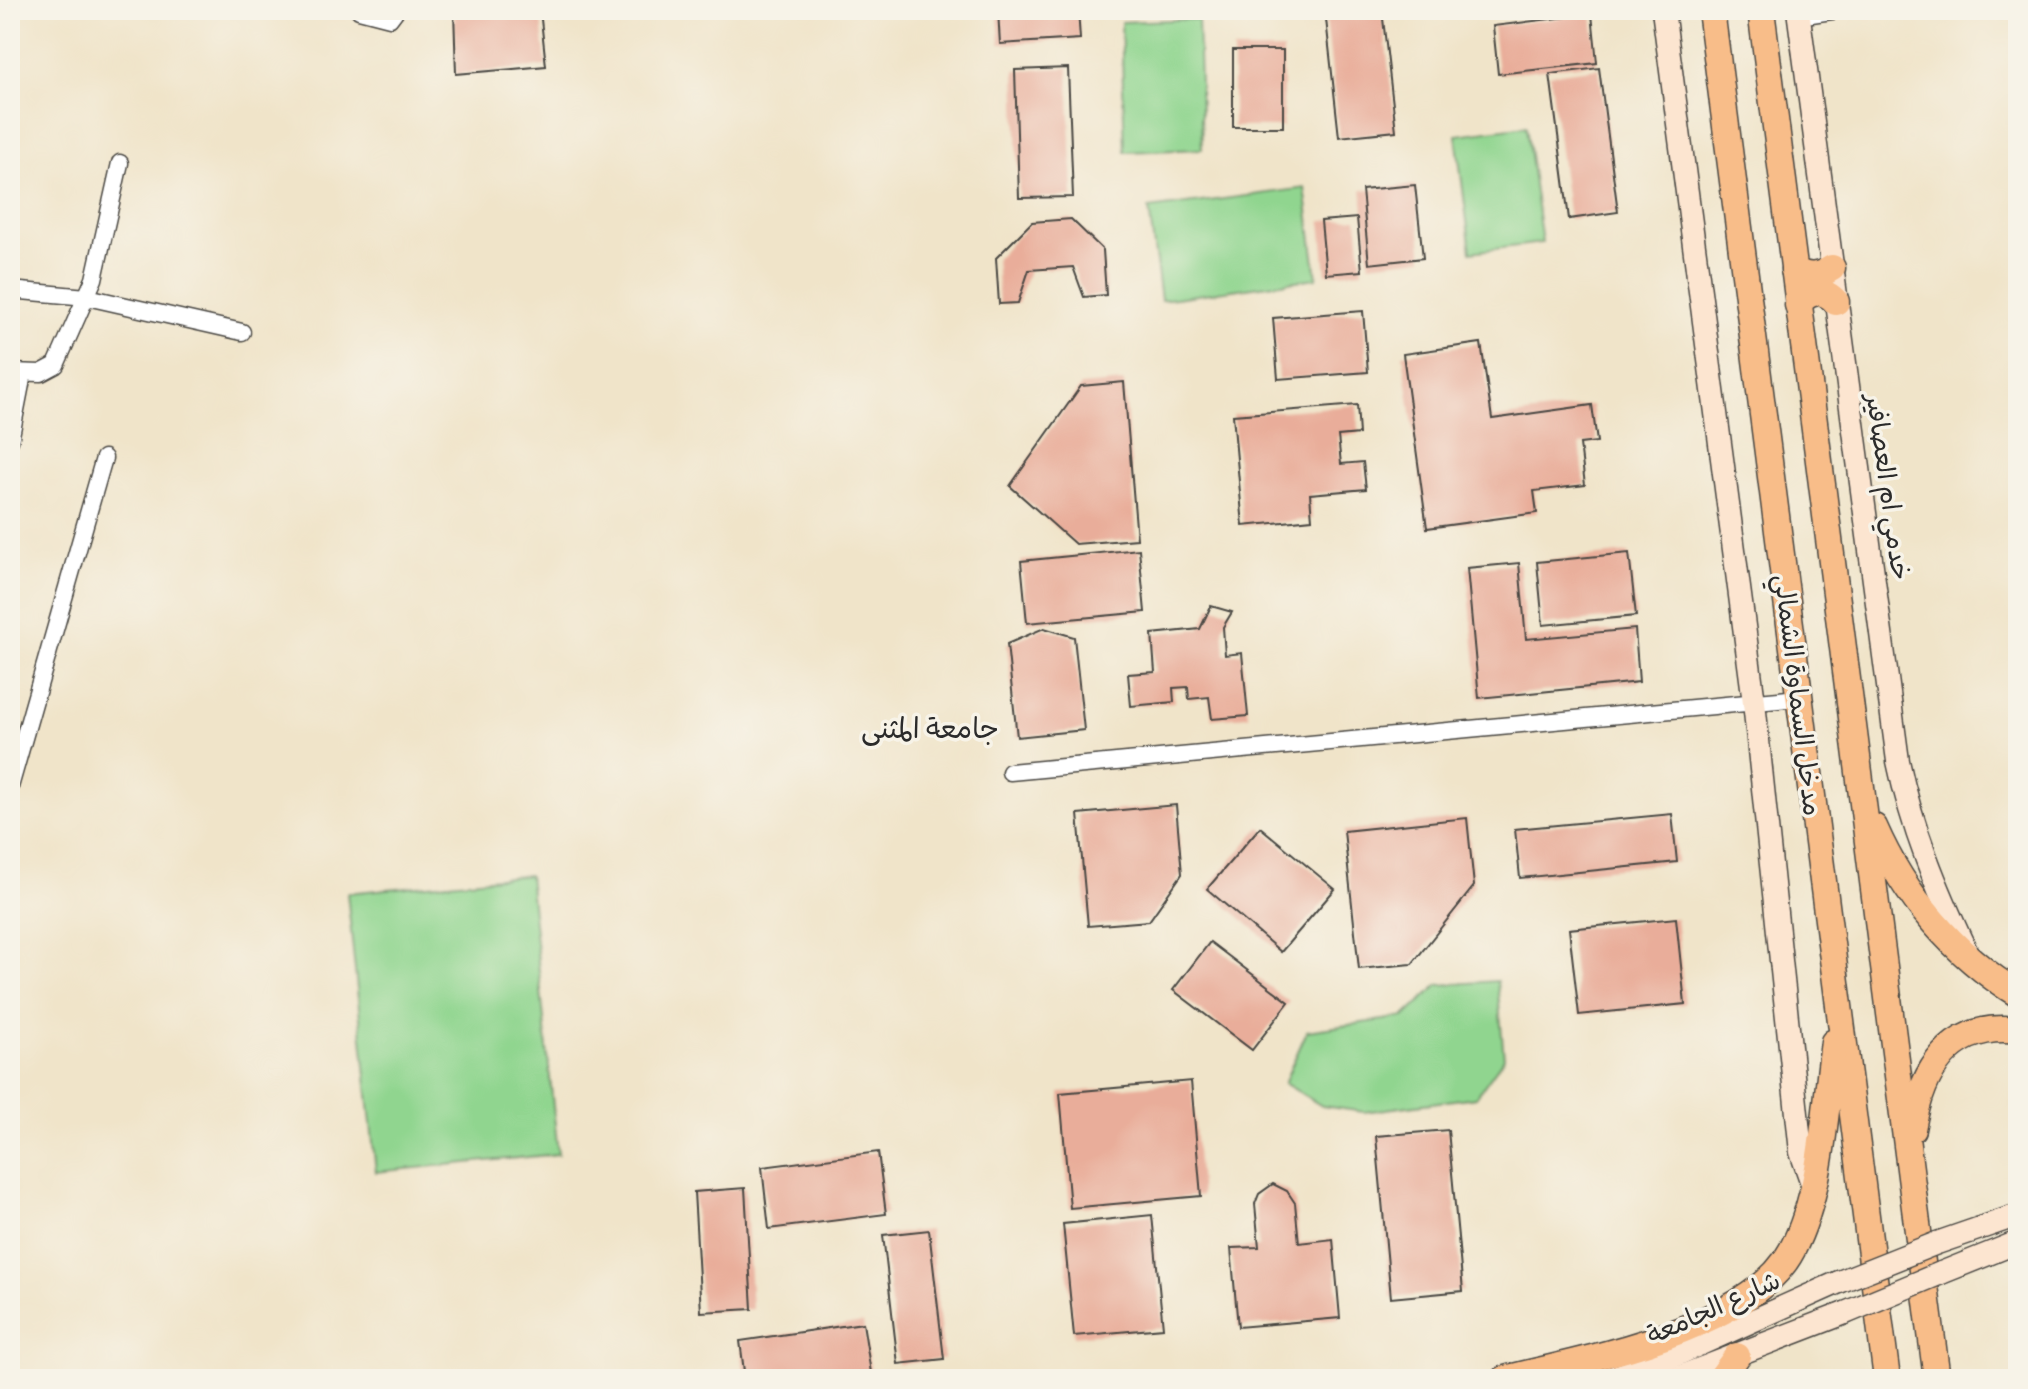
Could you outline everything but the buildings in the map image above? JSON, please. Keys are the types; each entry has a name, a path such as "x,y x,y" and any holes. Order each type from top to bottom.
{"highway":[{"name":"مدخل السماوة الشمالي","path":"1711,10 1887,1379"},
{"name":"مدخل السماوة الشمالي","path":"1761,10 1937,1379"},
{"path":"1794,270 1831,284"},
{"path":"1798,305 1809,294 1831,284"},
{"path":"1863,798 1882,847 1925,913 1970,960 2018,994"},
{"path":"1505,1379 1651,1340 1721,1312 1758,1291 1791,1252 1806,1218 1838,1006"},
{"path":"1908,1149 1916,1104 1931,1069 1950,1046 1974,1034 2003,1028 2018,1030"},
{"path":"1720,1379 1737,1356"}],"main road":[{"path":"1663,10 1754,702 1799,1140 1813,1186"},
{"name":"خدمي ام العصافير","path":"1798,13 1831,284 1898,761 1905,797 1927,866 1970,960"},
{"name":"شارع الجامعة","path":"1608,1379 1663,1361 1839,1282 2018,1215"},
{"path":"1674,1379 2018,1242"}],"street":[{"path":"359,10 390,18 396,10"},
{"path":"1798,13 1838,10"},
{"path":"10,441 17,373 41,373 56,365 87,297 94,279 120,163"},
{"path":"10,290 87,297 242,332"},
{"path":"10,787 104,458"},
{"path":"1010,772 1799,698"}],"green space":[{"path":"1198,19 1202,149 1125,152 1121,22"},
{"path":"1526,126 1542,243 1471,252 1456,135"},
{"path":"1305,188 1317,278 1161,300 1149,209"},
{"path":"529,875 558,1154 376,1172 347,893"},
{"path":"1497,981 1504,1058 1476,1097 1364,1112 1322,1106 1284,1083 1307,1031 1404,1017 1438,985"}],"district":[{"name":"جامعة المثنى","path":"930,728"}]}
